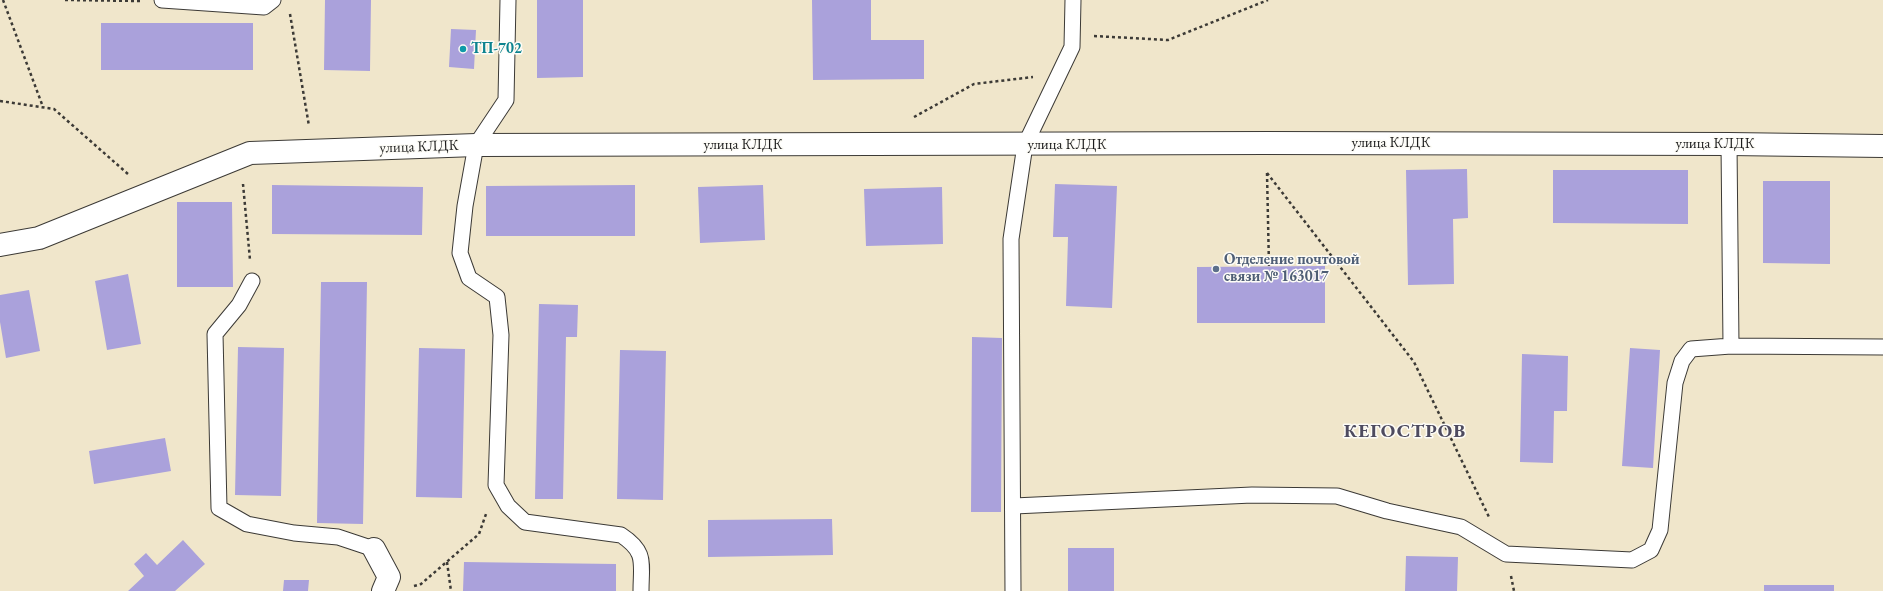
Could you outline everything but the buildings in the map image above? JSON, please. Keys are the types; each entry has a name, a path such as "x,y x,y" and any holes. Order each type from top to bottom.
{"street":[{"name":"улица КЛДК","path":"245,155 476,145 1025,145 1267,143 1729,144 1883,146"},
{"path":"0,245 39,238 245,155"},
{"path":"374,549 389,577 384,591"}],"lane":[{"path":"163,1 264,6 273,0"},
{"path":"508,0 506,100 476,145 465,206 460,253 469,278 497,297 501,335 496,485 508,506 525,522 621,535 634,544 641,556 641,591"},
{"path":"1013,591 1014,506 1011,239 1025,145 1072,47 1072,0"},
{"path":"1729,144 1731,346"},
{"path":"252,281 239,305 215,334 219,508 247,524 294,533 338,537 374,549"},
{"path":"1014,506 1252,495 1337,496 1387,511 1461,527 1506,554 1632,560 1651,550 1660,530 1675,383 1682,361 1691,349 1731,346 1883,347"}],"path":[{"path":"4,0 43,107"},
{"path":"65,0 163,1"},
{"path":"1072,35 1168,40 1268,0"},
{"path":"289,8 310,130"},
{"path":"911,118 974,84 1059,74"},
{"path":"0,100 54,109 150,194"},
{"path":"1267,143 1269,267"},
{"path":"245,155 252,281"},
{"path":"1267,173 1414,362 1489,518"},
{"path":"413,586 421,584 479,534 496,485"},
{"path":"1506,554 1514,591"},
{"path":"447,561 451,591"}],"place":[{"name":"ТП-702","path":"463,49"},
{"name":"Отделение почтовой связи № 163017","path":"1216,269"}],"district":[{"name":"КЕГОСТРОВ","path":"1405,432"}]}
